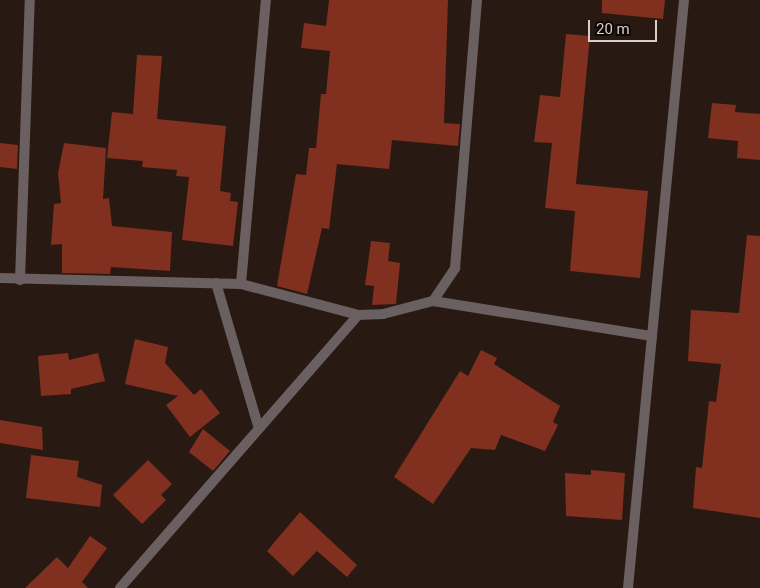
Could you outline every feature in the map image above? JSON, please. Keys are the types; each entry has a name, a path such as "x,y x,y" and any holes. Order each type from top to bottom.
{"street":[{"path":"20,280 30,0"},
{"path":"241,284 266,0"},
{"path":"433,301 455,268 477,0"},
{"path":"628,588 684,0"},
{"path":"0,278 20,280 241,284 358,315 383,314 433,301 652,336"},
{"path":"216,283 258,426"},
{"path":"120,588 258,426 358,315"}],"building":[{"path":"329,0 448,0 444,123 460,124 458,146 392,140 389,169 337,164 329,229 322,228 307,294 277,286 296,174 306,175 309,148 316,148 321,94 326,94 330,51 301,48 304,23 326,26"},
{"path":"602,0 665,0 663,19 602,13"},
{"path":"566,34 590,36 576,184 648,191 640,278 570,271 575,211 545,208 552,143 534,142 540,95 560,97"},
{"path":"137,55 162,56 157,119 226,126 220,191 231,193 230,201 238,202 233,246 182,240 189,177 176,176 177,170 142,167 143,161 107,158 112,112 133,114"},
{"path":"712,103 736,105 735,112 760,114 760,160 737,158 738,141 708,138"},
{"path":"0,143 18,145 17,169 0,167"},
{"path":"64,143 106,148 103,199 109,198 112,226 172,232 170,271 111,267 110,274 62,273 62,244 51,245 54,204 61,203 58,173"},
{"path":"747,235 760,236 760,518 693,508 696,467 702,468 709,401 716,402 721,364 688,361 691,310 739,313"},
{"path":"371,241 390,243 388,261 400,263 396,304 372,305 374,286 365,285"},
{"path":"135,339 168,347 165,363 194,395 201,389 220,413 190,437 166,405 178,396 125,384"},
{"path":"481,350 497,358 494,364 560,406 553,422 558,425 545,451 501,435 495,450 471,448 433,504 394,477 460,371 468,376"},
{"path":"68,353 69,360 98,353 105,381 71,389 71,394 41,396 38,356"},
{"path":"0,420 42,427 43,450 0,443"},
{"path":"203,429 230,451 213,471 189,452"},
{"path":"31,455 79,461 77,477 102,485 100,507 26,498"},
{"path":"148,460 172,484 161,495 166,500 142,524 113,495"},
{"path":"591,470 625,473 622,520 566,516 565,473 591,475"},
{"path":"300,512 357,565 347,577 317,551 293,576 267,551"},
{"path":"90,536 107,548 82,582 88,588 25,588 57,557 68,568"}]}
